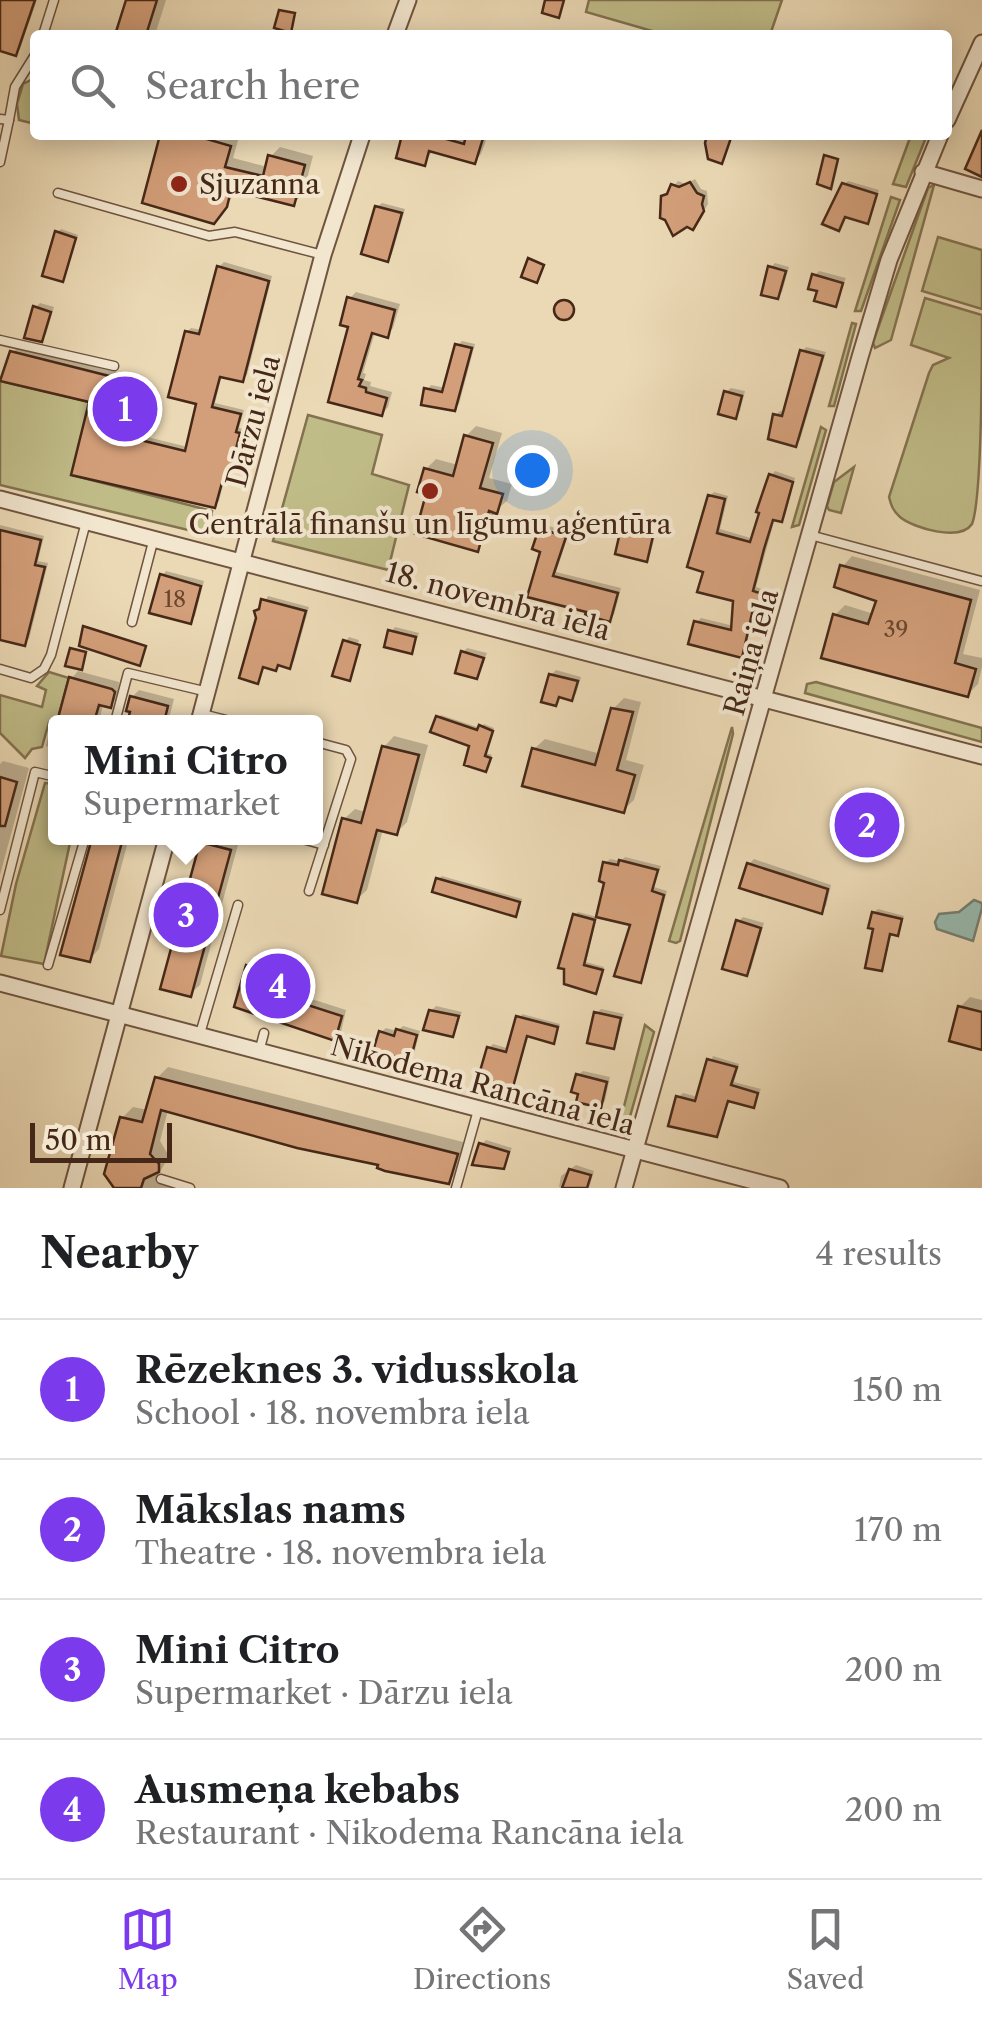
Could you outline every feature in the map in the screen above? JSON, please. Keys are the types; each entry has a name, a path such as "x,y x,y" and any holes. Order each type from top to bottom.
{"street":[{"path":"397,30 408,0"},
{"path":"952,109 982,43"},
{"name":"Dārzu iela","path":"202,715 323,255 360,140"},
{"name":"Raiņa iela","path":"624,1188 884,276 938,140"},
{"path":"923,172 982,189"},
{"name":"18. novembra iela","path":"0,499 982,756"},
{"path":"72,1188 165,845"},
{"name":"Nikodema Rancāna iela","path":"0,983 635,1150 739,1183 780,1188"}],"lane":[{"path":"45,30 54,0"},
{"path":"0,162 10,130 5,120 15,87 30,63"},
{"path":"58,193 209,236 235,232 323,255"},
{"path":"0,340 114,366"},
{"path":"0,669 31,678 44,669 51,656 86,521"},
{"path":"810,535 981,582"},
{"path":"132,622 154,538"},
{"path":"117,715 128,674 208,692"},
{"path":"309,891 351,759 346,750 323,744"},
{"path":"0,910 34,772 48,775"},
{"path":"48,965 83,845"},
{"path":"199,1037 238,905"},
{"path":"259,1052 264,1033"},
{"path":"456,1188 478,1110"},
{"path":"161,1179 190,1188"}],"shaded area":[{"path":"589,0 782,0 772,30 649,30 586,12"},
{"path":"30,80 30,123 19,120 17,104 23,84"},
{"path":"909,140 925,140 906,187 893,184"},
{"path":"934,185 891,340 875,348 873,343 928,188"},
{"path":"891,197 900,200 861,311 855,311"},
{"path":"938,237 982,250 982,309 922,291"},
{"path":"925,298 982,315 978,486 972,524 958,532 925,529 906,521 889,497 929,373 933,365 949,358 911,345"},
{"path":"852,323 856,324 834,406 829,406"},
{"path":"0,381 90,402 72,475 212,511 209,535 0,485"},
{"path":"308,415 382,435 372,474 409,485 388,570 273,541"},
{"path":"821,427 826,430 799,525 792,527"},
{"path":"854,467 841,513 829,510 834,482"},
{"path":"49,672 69,678 59,715 48,715 42,747 32,749 25,758 0,733 0,695 42,707 46,690 37,686"},
{"path":"816,682 982,728 982,742 805,693 807,684"},
{"path":"732,727 680,941 676,943 669,941"},
{"path":"48,783 48,845 70,845 44,964 1,956 16,884"},
{"path":"645,1025 654,1032 629,1120 621,1118"}],"water":[{"path":"974,900 982,903 982,908 973,941 937,929 939,914 959,912"}],"building":[{"path":"0,0 35,0 16,56 0,51"},
{"path":"126,0 157,0 148,30 117,30"},
{"path":"545,0 564,0 559,18 542,13"},
{"path":"279,10 295,13 292,30 274,28"},
{"path":"982,130 982,177 965,169"},
{"path":"159,140 210,140 231,146 225,167 263,176 268,155 305,165 294,206 231,190 227,207 214,224 142,203"},
{"path":"401,140 450,140 464,144 465,140 482,140 475,164 429,151 425,166 396,158"},
{"path":"730,140 722,164 708,159 705,143"},
{"path":"824,155 838,159 831,189 817,184"},
{"path":"690,182 704,196 704,211 693,230 687,227 673,236 660,218 661,196 667,194 671,184 679,187"},
{"path":"842,183 877,194 868,224 845,217 839,231 822,224"},
{"path":"375,206 402,213 388,262 361,254"},
{"path":"55,231 76,238 63,282 42,276"},
{"path":"528,258 544,265 537,283 521,277"},
{"path":"217,266 269,281 243,382 220,377 212,407 241,414 228,480 223,479 215,508 71,475 89,402 0,381 10,351 137,383 124,436 185,451 196,404 168,397 185,331 199,334"},
{"path":"768,266 786,271 778,299 761,295"},
{"path":"812,274 843,283 836,307 814,301 817,291 808,289"},
{"path":"347,297 395,310 388,338 372,333 358,379 366,392 387,398 382,416 328,402 348,327 340,325"},
{"path":"564,300 574,310 564,320 554,310"},
{"path":"33,306 51,312 42,342 24,338"},
{"path":"455,344 472,348 455,411 421,405 424,388 442,392"},
{"path":"800,350 823,356 796,447 768,439 773,414 782,416"},
{"path":"724,391 742,396 736,419 718,414"},
{"path":"464,435 493,443 480,488 503,494 497,514 489,511 478,552 415,534 426,494 417,492 424,468 453,476"},
{"path":"769,474 793,482 782,522 773,520 764,549 753,591 763,594 758,611 753,609 742,658 688,644 694,621 731,630 733,601 697,592 703,572 687,567 708,495 725,499 717,533 750,542"},
{"path":"539,528 566,537 553,576 618,593 610,622 527,597 540,552 532,549"},
{"path":"621,528 653,536 647,562 615,554"},
{"path":"0,530 41,540 35,565 45,567 25,646 0,640"},
{"path":"840,565 971,600 955,663 976,669 968,697 821,658 833,614 868,624 876,601 834,587"},
{"path":"160,574 201,586 191,624 149,613"},
{"path":"261,599 306,611 290,669 278,665 276,671 263,667 258,684 239,678 256,618 254,611 259,609"},
{"path":"83,626 146,646 140,666 79,646"},
{"path":"388,630 416,637 412,654 384,647"},
{"path":"343,640 360,645 350,681 332,676"},
{"path":"70,648 86,652 82,670 65,666"},
{"path":"461,651 484,658 477,679 455,673"},
{"path":"549,674 578,681 572,701 559,697 556,706 541,702"},
{"path":"69,677 115,692 111,708 99,705 96,715 59,715"},
{"path":"130,696 168,706 166,715 129,715 126,711"},
{"path":"611,708 633,712 617,770 635,775 624,813 522,786 532,748 595,765"},
{"path":"436,716 477,730 479,725 493,731 485,756 491,758 486,772 464,765 469,746 430,732"},
{"path":"382,746 419,755 397,835 377,830 357,903 322,894 342,818 361,823"},
{"path":"0,777 17,782 5,826 0,826"},
{"path":"90,845 121,845 90,962 60,955"},
{"path":"199,845 231,850 191,997 160,989"},
{"path":"619,860 658,870 652,891 664,895 641,983 614,976 630,925 596,917 604,883 599,881 603,862 618,865"},
{"path":"747,863 828,889 822,914 739,888"},
{"path":"436,878 520,902 516,917 432,892"},
{"path":"872,912 902,919 898,936 890,934 882,971 865,968 873,929 868,928"},
{"path":"573,914 595,920 584,965 603,970 596,994 564,984 564,969 558,968"},
{"path":"736,920 761,928 747,976 722,969"},
{"path":"246,965 297,979 292,1000 342,1016 335,1041 234,1007"},
{"path":"958,1006 982,1012 982,1050 949,1041"},
{"path":"429,1010 459,1016 453,1037 423,1030"},
{"path":"594,1012 621,1018 614,1049 587,1043"},
{"path":"516,1016 558,1027 554,1044 527,1036 513,1087 478,1078 487,1047 506,1052"},
{"path":"396,1029 417,1035 410,1061 373,1051 379,1031 394,1036"},
{"path":"707,1059 737,1067 731,1085 758,1093 754,1108 728,1101 717,1137 668,1126 676,1096 695,1101"},
{"path":"576,1074 607,1082 601,1108 576,1102 578,1094 571,1092"},
{"path":"155,1077 458,1154 449,1184 385,1171 378,1165 297,1148 161,1110 150,1154 159,1164 159,1172 144,1179 141,1188 114,1188 104,1174 120,1117 142,1122"},
{"path":"479,1143 509,1152 504,1169 472,1165"},
{"path":"569,1169 591,1175 587,1188 562,1188"}],"place":[{"name":"Sjuzanna","path":"179,184"},
{"name":"Rēzeknes 3. vidusskola","path":"125,409"},
{"name":"Centrālā finanšu un līgumu aģentūra","path":"430,491"},
{"name":"Mākslas nams","path":"867,825"},
{"name":"Mini Citro","path":"186,915"},
{"name":"Ausmeņa kebabs","path":"278,986"}]}
